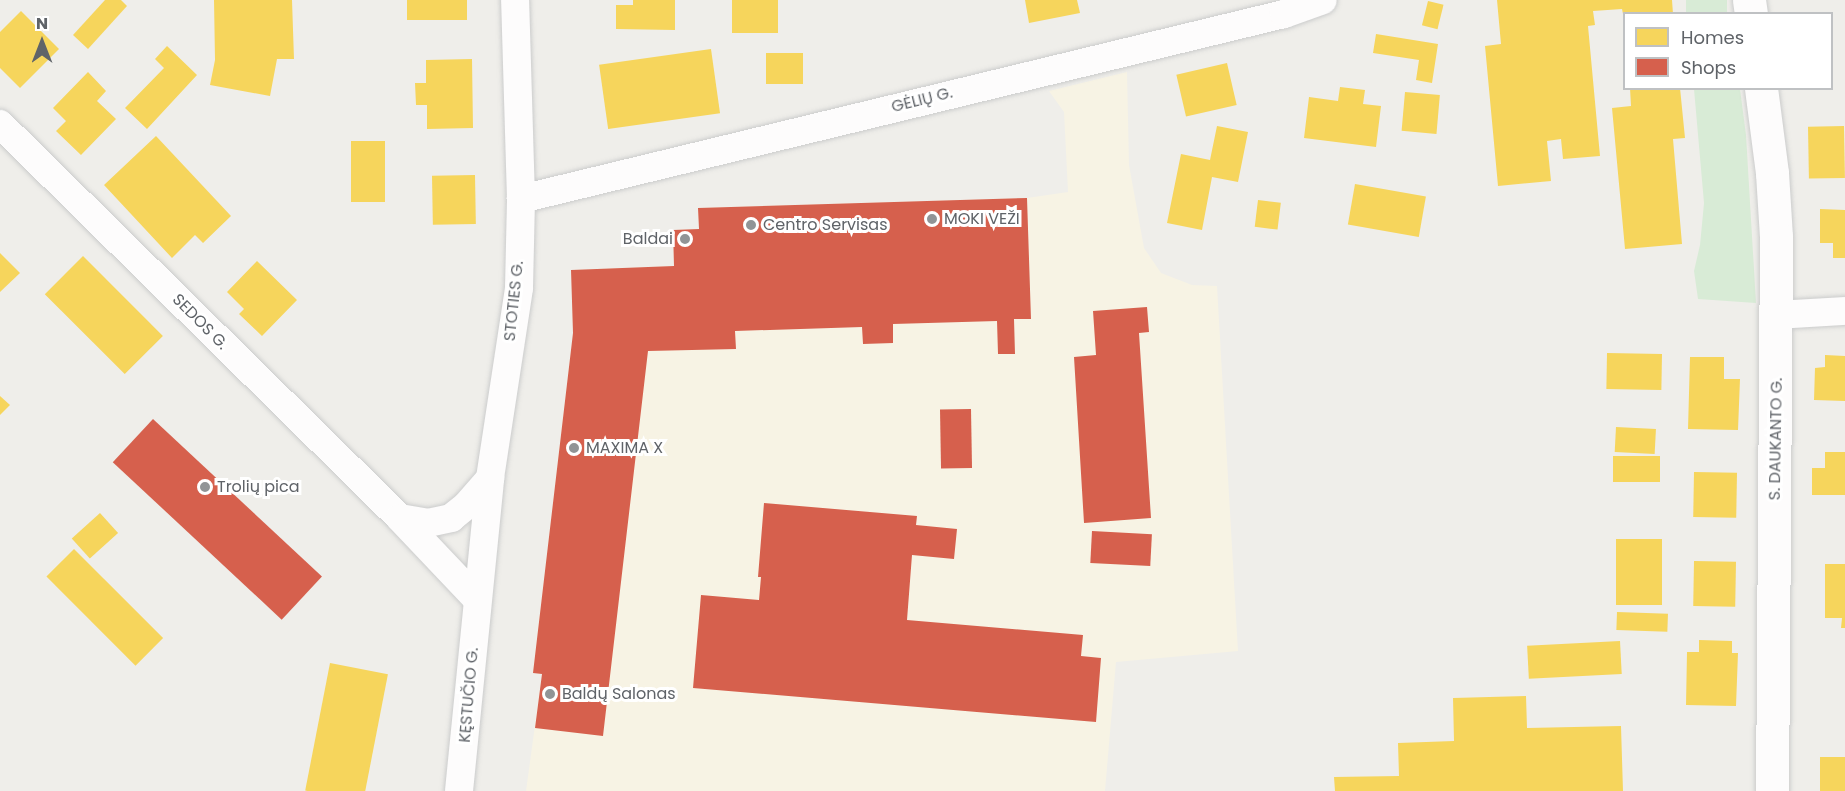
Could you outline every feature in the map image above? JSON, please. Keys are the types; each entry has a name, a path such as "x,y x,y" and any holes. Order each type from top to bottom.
{"main road":[{"name":"S. DAUKANTO G.","path":"1761,90 1773,183 1777,315 1772,791"}],"street":[{"name":"STOTIES G.","path":"477,599 490,477 519,288 521,199 515,0"},
{"name":"GĖLIŲ G.","path":"521,199 1284,14 1323,0"},
{"name":"SEDOS G.","path":"0,124 400,519 477,599"},
{"path":"1777,315 1845,311"},
{"path":"400,519 428,523 451,519 466,506 490,477"},
{"name":"KĘSTUČIO G.","path":"459,791 477,599"}],"shaded area":[{"path":"1127,72 1129,165 1144,248 1161,273 1192,285 1217,286 1238,651 1116,662 1105,791 526,791 542,674 533,673 573,333 571,270 674,266 673,230 699,229 698,208 1027,198 1068,192 1064,112 1049,91"}],"green space":[{"path":"1686,0 1727,0 1727,12 1686,12"},
{"path":"1694,90 1740,90 1746,135 1756,303 1698,299 1694,271 1700,245 1704,203"}],"building: Homes":[{"path":"105,0 121,0 127,6 88,49 73,35"},
{"path":"214,0 292,0 294,59 277,59 270,96 210,85 215,60"},
{"path":"407,0 467,0 467,20 407,20"},
{"path":"633,0 675,0 675,30 616,29 616,5 633,5"},
{"path":"732,0 778,0 778,33 732,33"},
{"path":"1025,0 1077,0 1080,13 1029,23"},
{"path":"1497,0 1672,0 1673,12 1623,12 1623,14 1622,9 1593,11 1595,25 1588,26 1600,156 1563,159 1561,139 1547,141 1551,181 1498,186 1485,46 1501,44"},
{"path":"1428,1 1444,5 1437,29 1422,25"},
{"path":"21,11 59,49 20,88 0,68 0,32"},
{"path":"1376,34 1438,44 1432,83 1416,80 1419,60 1373,53"},
{"path":"167,46 197,75 147,129 125,108 164,68 155,59"},
{"path":"711,49 720,113 608,129 599,65"},
{"path":"766,53 803,53 803,84 766,84"},
{"path":"472,59 473,128 427,129 427,105 416,105 415,83 426,83 426,60"},
{"path":"1227,63 1237,105 1186,117 1176,75"},
{"path":"88,72 106,91 97,101 116,119 81,155 56,131 66,121 53,108"},
{"path":"1340,87 1365,90 1363,104 1381,106 1376,147 1304,138 1309,97 1338,101"},
{"path":"1630,90 1680,90 1685,138 1673,139 1682,244 1625,249 1612,108 1631,106"},
{"path":"1405,92 1440,95 1436,134 1402,131"},
{"path":"1217,126 1248,132 1238,182 1212,177 1202,230 1167,223 1181,154 1210,160"},
{"path":"1844,126 1845,178 1809,179 1808,127"},
{"path":"156,136 231,216 203,243 195,235 172,258 104,185"},
{"path":"351,141 385,141 385,202 351,202"},
{"path":"475,175 476,224 433,225 432,176"},
{"path":"1355,184 1426,197 1419,237 1348,224"},
{"path":"1258,200 1281,203 1278,230 1255,227"},
{"path":"1820,209 1845,210 1845,258 1833,258 1833,243 1820,243"},
{"path":"0,253 20,273 0,292"},
{"path":"83,256 163,336 125,374 45,294"},
{"path":"257,261 297,300 262,336 239,314 244,309 227,292"},
{"path":"1607,353 1662,354 1661,390 1606,389"},
{"path":"1825,355 1845,356 1845,401 1814,400 1815,368 1825,367"},
{"path":"1690,357 1724,357 1724,379 1740,379 1738,430 1688,429"},
{"path":"0,396 10,405 0,415"},
{"path":"1616,427 1656,429 1655,454 1615,452"},
{"path":"1825,452 1845,452 1845,495 1812,495 1812,468 1825,468"},
{"path":"1613,456 1660,456 1660,482 1613,482"},
{"path":"1694,472 1737,473 1736,518 1693,517"},
{"path":"100,513 118,533 90,558 72,538"},
{"path":"1616,539 1662,539 1662,605 1616,605"},
{"path":"74,549 163,638 136,666 46,577"},
{"path":"1694,561 1736,562 1735,607 1693,606"},
{"path":"1825,564 1845,564 1845,628 1841,628 1842,618 1825,618"},
{"path":"1617,612 1668,614 1667,632 1616,630"},
{"path":"1699,640 1732,641 1732,653 1738,653 1736,706 1686,705 1687,652 1699,652"},
{"path":"1620,641 1622,674 1529,679 1527,646"},
{"path":"330,663 388,674 365,791 305,791"},
{"path":"1526,696 1527,728 1621,726 1623,791 1335,791 1334,777 1399,776 1398,743 1454,741 1453,698"},
{"path":"1820,757 1845,757 1845,791 1820,791"}],"building: Shops":[{"path":"1027,198 1031,319 1014,319 1015,354 998,354 997,321 893,324 893,343 863,344 862,327 735,331 736,349 648,351 603,736 535,728 542,674 533,673 573,333 571,270 674,266 673,230 699,229 698,208"},
{"path":"1147,307 1149,332 1139,333 1151,518 1084,523 1074,357 1096,355 1093,311"},
{"path":"971,409 972,468 941,469 940,410"},
{"path":"153,419 322,577 282,620 113,462"},
{"path":"764,503 917,516 916,525 957,529 954,559 912,555 907,620 1083,635 1081,656 1101,658 1096,722 693,688 701,595 759,600 761,577 758,577"},
{"path":"1092,531 1152,534 1150,566 1090,563"}],"place":[{"name":"MOKI VEŽI","path":"932,219"},
{"name":"Centro Servisas","path":"751,225"},
{"name":"Baldai","path":"685,239"},
{"name":"MAXIMA X","path":"574,448"},
{"name":"Trolių pica","path":"205,487"},
{"name":"Baldų Salonas","path":"550,694"}]}
